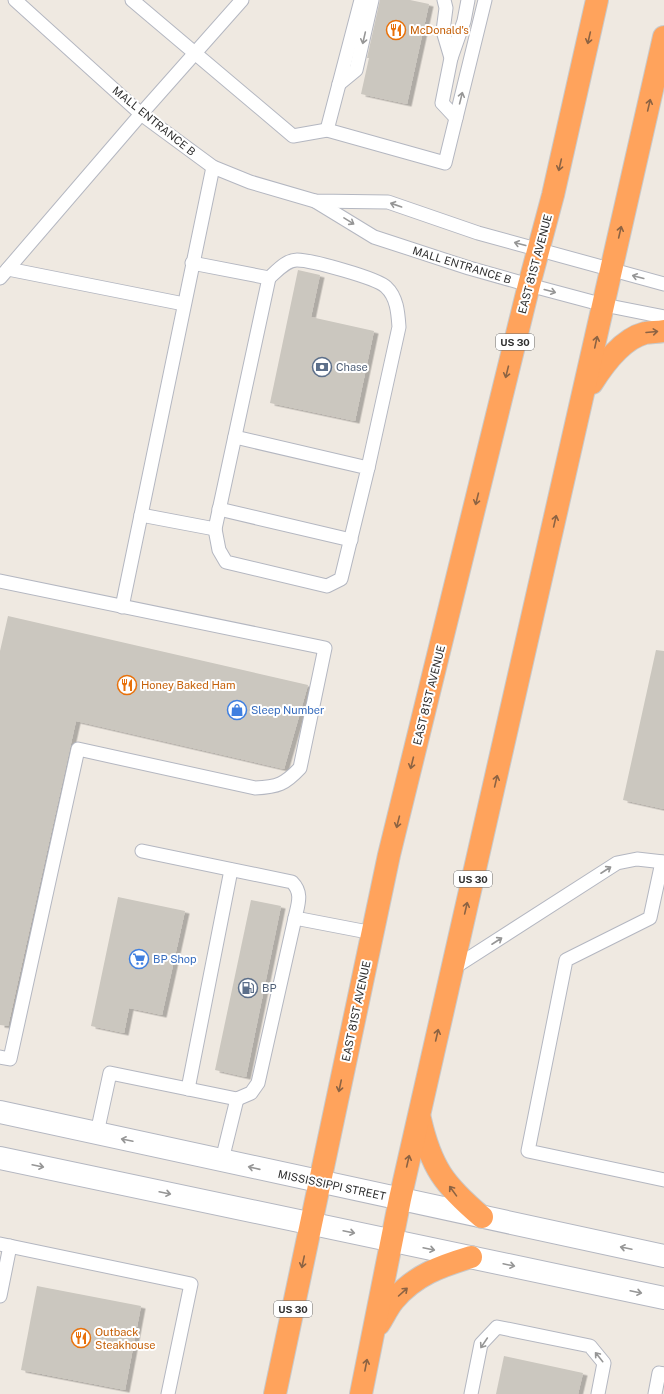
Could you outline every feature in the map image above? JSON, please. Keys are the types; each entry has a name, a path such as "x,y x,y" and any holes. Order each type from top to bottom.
{"highway":[{"name":"EAST 81ST AVENUE","path":"275,1394 393,841 529,285 539,250 597,0"},
{"name":"US 30","path":"361,1394 400,1199 664,37"},
{"path":"584,394 608,358 624,345 644,333 664,331"},
{"path":"419,1114 427,1148 436,1168 457,1196 482,1217"},
{"path":"372,1335 394,1300 417,1279 438,1267 470,1258"}],"street":[{"name":"MISSISSIPPI STREET","path":"0,1112 664,1256"},
{"path":"0,1158 664,1298"}],"lane":[{"name":"MALL ENTRANCE B","path":"16,0 141,114 213,167 250,182 315,201 374,237 469,268 529,285 604,305 664,317"},
{"path":"132,0 293,136 327,130 445,163 485,0"},
{"path":"4,274 141,114 242,0"},
{"path":"327,130 361,0"},
{"path":"339,84 356,70 372,0"},
{"path":"444,0 446,8 443,31 451,58"},
{"path":"456,118 442,103 451,58 464,21 468,0"},
{"path":"122,607 213,167"},
{"name":"MALL ENTRANCE B","path":"315,201 388,202 478,233 664,284"},
{"path":"296,260 338,268 386,286 397,304 399,327 368,468 341,579 327,586 226,562 219,550 215,530 235,437 269,278 282,266 296,260"},
{"path":"192,263 269,278"},
{"path":"4,274 184,304"},
{"path":"235,437 368,468"},
{"path":"219,509 351,540"},
{"path":"141,515 215,530"},
{"path":"0,581 325,648 300,768 288,781 272,787 255,788 78,749 10,1059 0,1057"},
{"path":"97,1133 110,1073 237,1099 251,1093 258,1084 299,897 298,888 292,882 142,851"},
{"path":"452,970 617,863 637,859 663,862 650,918 566,960 528,1151 664,1180"},
{"path":"188,1089 231,870"},
{"path":"295,918 373,933"},
{"path":"222,1160 237,1099"},
{"path":"0,1296 5,1245 191,1284 168,1394"},
{"path":"471,1394 481,1344 497,1327 590,1346 604,1363 598,1394"},
{"path":"655,1394 660,1373 664,1374"}],"building":[{"name":"McDonald's","path":"380,0 410,0 429,4 407,104 361,94 369,58 367,58"},
{"name":"Chase","path":"298,270 320,275 311,317 374,331 355,421 270,403"},
{"path":"8,616 308,685 284,769 76,721 8,1026 0,1025 0,651"},
{"path":"656,650 664,651 664,809 623,800"},
{"name":"BP Shop","path":"118,897 185,911 162,1015 129,1008 124,1033 91,1026"},
{"name":"BP","path":"251,900 281,906 246,1077 215,1070"},
{"name":"Outback Steakhouse","path":"37,1286 141,1306 125,1390 21,1370"},
{"path":"504,1356 583,1373 578,1394 496,1394"}],"place":[{"name":"McDonald's","path":"396,30"},
{"name":"Chase","path":"322,367"},
{"name":"Honey Baked Ham","path":"127,685"},
{"name":"Sleep Number","path":"237,710"},
{"name":"BP Shop","path":"139,959"},
{"name":"BP","path":"248,988"},
{"name":"Outback Steakhouse","path":"81,1338"}]}
